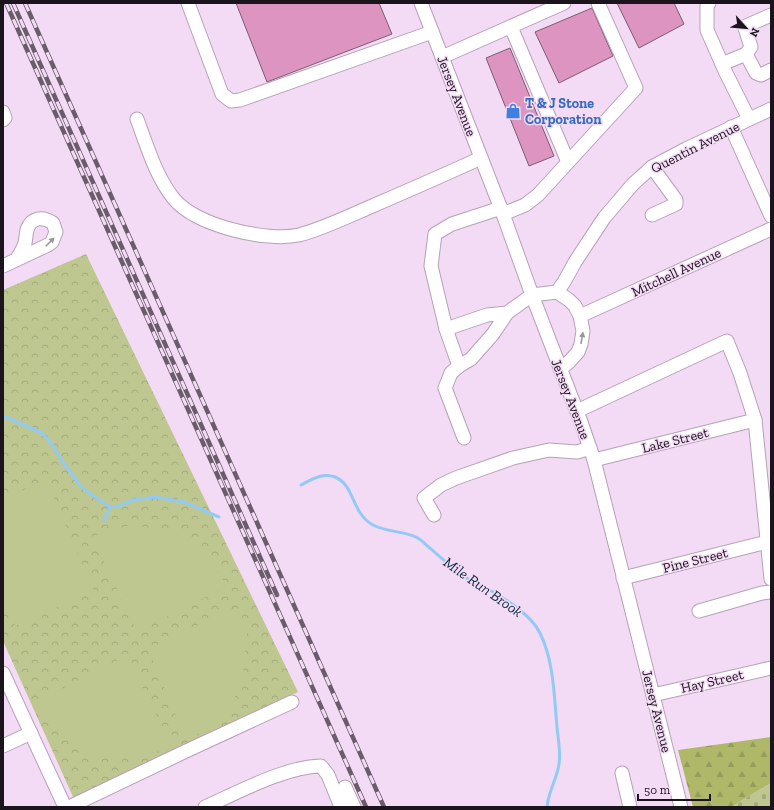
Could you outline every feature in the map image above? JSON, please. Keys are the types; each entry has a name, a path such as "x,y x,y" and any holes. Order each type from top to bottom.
{"street":[{"path":"188,3 222,94 231,101 240,100 432,32"},
{"name":"Jersey Avenue","path":"422,3 502,211 594,460 681,807"},
{"path":"442,57 564,3"},
{"path":"459,366 446,329 431,266 435,234 452,224 525,204 538,195 636,88 598,3"},
{"path":"709,3 707,6 707,30 749,119"},
{"path":"722,64 746,54 751,47 745,28 746,26 771,14"},
{"path":"512,27 568,162"},
{"path":"746,54 756,73 761,75 771,70"},
{"name":"Quentin Avenue","path":"558,292 575,262 604,218 632,184 652,166 771,108"},
{"path":"3,112 5,118 3,120"},
{"path":"137,120 154,162 167,189 175,200 195,214 215,224 236,231 257,234 277,236 299,235 338,221 481,158"},
{"path":"731,127 771,216"},
{"path":"652,166 676,200 676,204 652,215"},
{"name":"Mitchell Avenue","path":"580,316 771,229"},
{"path":"3,266 16,260"},
{"path":"464,438 445,388 450,373 471,359 493,334 507,313 532,295 558,292 572,303 580,316 583,331 580,348 572,359 560,369"},
{"path":"446,329 487,315 507,313"},
{"path":"577,411 727,341 740,373 755,420 771,579"},
{"name":"Lake Street","path":"594,460 755,420"},
{"path":"434,515 424,498 441,485 456,478 513,458 533,453 549,450 577,452 590,448"},
{"name":"Pine Street","path":"624,578 767,542"},
{"path":"699,610 762,593 771,592"},
{"name":"Hay Street","path":"653,695 771,668"},
{"path":"3,673 65,807"},
{"path":"69,807 292,702"},
{"path":"3,746 31,733"},
{"path":"205,807 290,770 308,766 321,766 328,775 341,807"},
{"path":"622,773 630,807"},
{"path":"345,787 354,807"}],"green space":[{"path":"86,254 298,692 74,799 3,641 3,290"},
{"path":"46,480 94,591 15,626 3,598 3,499"},
{"path":"127,526 168,529 205,551 227,586 137,632 92,536"},
{"path":"237,607 247,633 242,684 224,716 187,741 148,649"},
{"path":"126,656 173,748 136,756 91,756 53,727 36,702"},
{"path":"771,737 771,783 731,807 693,807 678,750"},
{"path":"771,783 771,807 731,807"}],"building":[{"path":"236,3 379,3 392,34 267,82"},
{"path":"617,3 674,3 684,24 639,48"},
{"path":"592,8 613,56 559,83 535,32"},
{"path":"510,48 554,156 529,166 486,58"}],"waterway":[{"name":"Mile Run Brook","path":"3,416 40,432 46,437 79,484 89,493 110,507 119,506 133,500 155,497 184,502 219,517"},
{"name":"Mile Run Brook","path":"301,485 317,477 326,475 335,477 346,486 361,514 366,520 378,527 418,538 463,576 506,600 522,612 536,626 545,644 551,667 560,750 558,770 549,796 547,807"},
{"path":"104,521 110,507"}],"railway":[{"path":"6,3 366,807"},
{"path":"13,3 277,595"},
{"path":"25,3 384,807"}],"place":[{"name":"T & J Stone Corporation","path":"513,111"}]}
